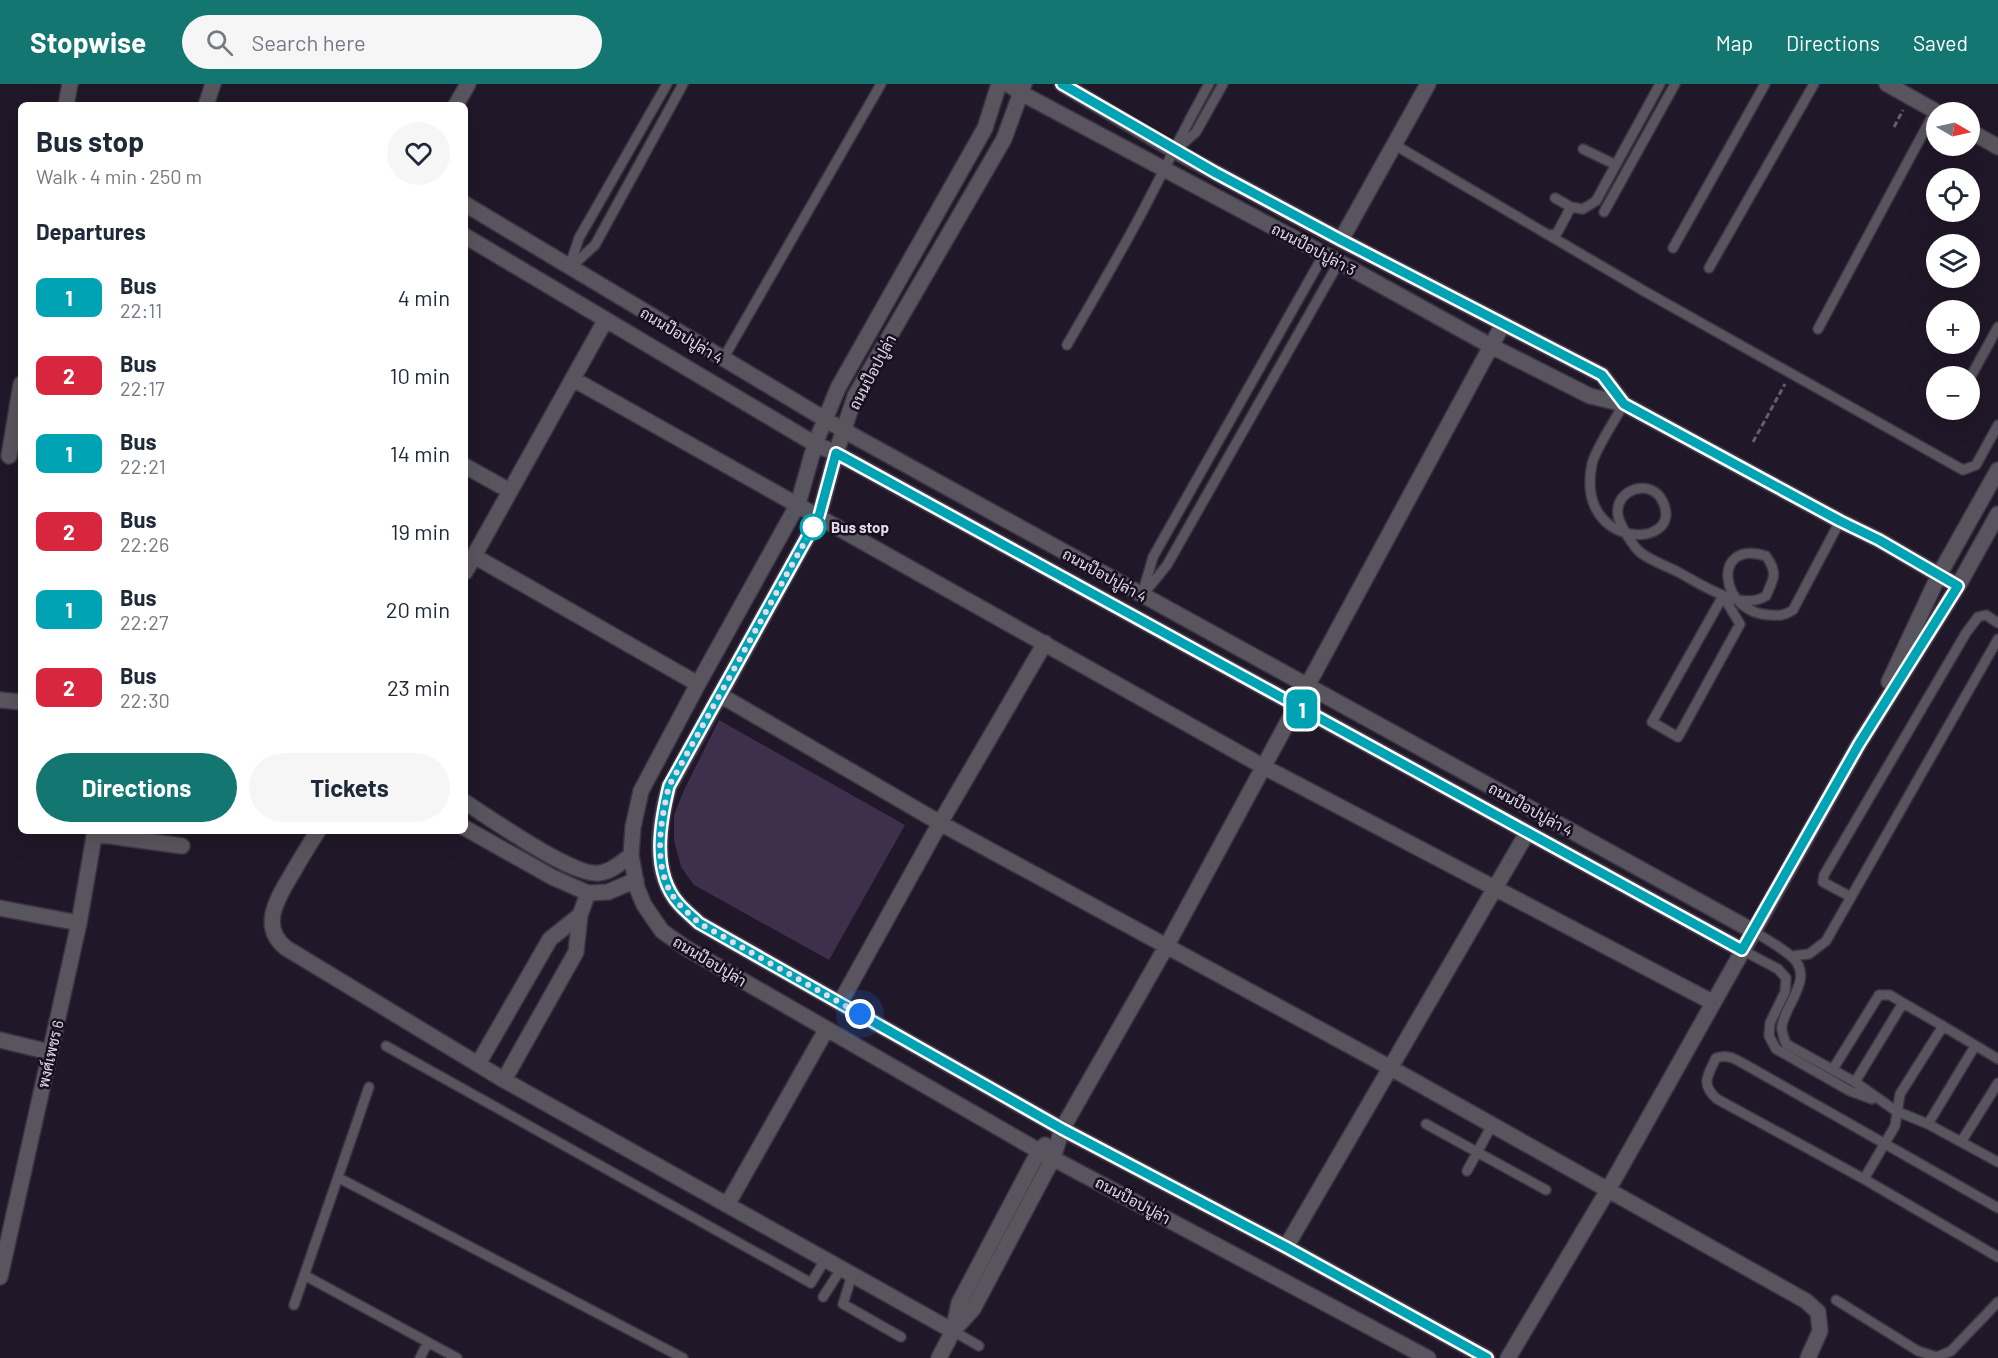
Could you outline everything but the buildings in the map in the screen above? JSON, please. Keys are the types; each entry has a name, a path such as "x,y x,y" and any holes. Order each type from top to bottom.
{"street":[{"path":"67,102 70,84"},
{"path":"207,102 213,84"},
{"path":"458,102 468,84"},
{"name":"ถนนป๊อปปูล่า","path":"999,84 985,128 838,388 815,444 798,504 641,791 633,827 632,855 636,880 644,905 662,931 686,948 826,1030 1039,1151 1428,1358"},
{"name":"ถนนป๊อปปูล่า 3","path":"1008,84 1023,89 1491,346 1590,396 1624,404 1879,540 1958,586"},
{"name":"ถนนป๊อปปูล่า 3","path":"1062,84 1175,151 1602,375 1624,404"},
{"path":"1341,240 1428,84"},
{"path":"1887,84 1926,106"},
{"name":"ถนนป๊อปปูล่า","path":"1023,89 1004,139 855,396 836,453 819,516 669,786 662,813 660,856 669,887 677,903 699,923 1062,1129 1286,1247 1487,1358"},
{"path":"1980,137 1998,147"},
{"name":"ถนนป๊อปปูล่า 4","path":"468,206 843,430 1753,931"},
{"name":"ถนนป๊อปปูล่า 4","path":"468,238 815,444 836,453 1742,950"},
{"path":"557,290 570,268"},
{"path":"468,567 605,321"},
{"path":"939,1358 953,1331 973,1309 1053,1158 1062,1129 1166,947 1503,324"},
{"path":"573,379 1264,767 1713,1002"},
{"path":"9,456 18,402"},
{"path":"468,468 510,491"},
{"path":"1859,744 1939,575 1998,470"},
{"path":"1508,1358 1608,1190 1859,744 1958,586 1998,514"},
{"path":"474,556 698,684"},
{"path":"1132,616 1142,595"},
{"path":"840,1003 940,823 1045,644"},
{"path":"720,695 940,823 1389,1067 1806,1301 1818,1312 1820,1331 1808,1358"},
{"path":"0,700 18,702"},
{"path":"468,804 550,855 583,872 598,874 608,871 632,855"},
{"path":"468,830 552,877 588,893 608,892 636,880"},
{"path":"1286,1247 1527,832"},
{"name":"พงศ์เพชร 6","path":"0,1277 79,923 95,834"},
{"path":"107,834 182,846"},
{"path":"316,834 273,907 272,928 278,940 286,948 504,1080 953,1331"},
{"path":"504,1080 576,952 580,915 588,893"},
{"path":"0,908 79,923"},
{"path":"478,1064 550,939 580,915"},
{"path":"727,1205 826,1030"},
{"path":"0,1040 50,1052"},
{"path":"953,1331 959,1303 1039,1151 1062,1129"}],"lane":[{"path":"570,268 579,237 667,84"},
{"path":"570,268 595,245 683,84"},
{"path":"723,359 881,84"},
{"path":"1067,345 1138,220 1175,151 1181,133 1209,84"},
{"path":"1175,151 1196,132 1223,84"},
{"path":"1555,198 1571,207 1583,209 1596,201 1660,84"},
{"path":"1604,212 1675,84"},
{"path":"1673,248 1765,84"},
{"path":"1709,268 1814,84"},
{"path":"1818,329 1926,130"},
{"path":"1395,145 1698,321 1963,470 1976,465 1998,425"},
{"path":"1583,149 1616,165"},
{"path":"1550,235 1557,232 1571,207"},
{"path":"1142,595 1153,557 1324,254"},
{"path":"1142,595 1167,565 1339,262"},
{"path":"1977,366 1998,327"},
{"path":"1624,404 1592,462 1590,490 1596,510 1610,527 1618,530 1627,533 1635,536 1650,534 1662,525 1664,503 1654,492 1640,488 1632,489 1621,499 1617,514 1623,527 1628,536 1639,552 1723,596 1734,598 1744,600 1752,601 1766,596 1774,575 1766,556 1756,553 1742,554 1730,564 1726,578 1732,592 1737,600 1742,607 1762,615 1785,615 1793,610 1840,521"},
{"path":"1723,596 1740,624 1678,737 1652,722 1723,596"},
{"path":"1851,897 1823,882 1824,875 1977,617 1986,615 1998,623"},
{"path":"1792,956 1809,954 1826,941 1998,639"},
{"path":"1753,931 1792,956 1801,973 1798,990 1785,1013 1782,1028 1786,1044 1833,1069 1896,1111 1928,1124 1998,1162"},
{"path":"1742,950 1778,969 1786,978 1785,992 1770,1023 1769,1036 1776,1049 1850,1091 1883,1103"},
{"path":"1833,1069 1879,995 1890,995 1998,1059"},
{"path":"1854,1082 1903,1003"},
{"path":"1864,1179 1895,1126 1900,1094 1943,1026"},
{"path":"1928,1124 1975,1046"},
{"path":"386,1047 811,1283 825,1260"},
{"path":"1998,1208 1731,1056 1716,1058 1706,1084 1709,1092 1717,1099 1864,1179 1998,1257"},
{"path":"1961,1142 1998,1083"},
{"path":"294,1305 369,1087"},
{"path":"1426,1124 1546,1190"},
{"path":"1467,1171 1492,1125"},
{"path":"339,1178 682,1358"},
{"path":"823,1297 847,1272"},
{"path":"847,1272 843,1304 901,1337"},
{"path":"304,1275 457,1358"},
{"path":"1836,1300 1918,1351 1936,1357 1951,1351 1998,1302"},
{"path":"953,1331 979,1346"},
{"path":"420,1358 428,1342"}],"path":[{"path":"1753,442 1787,381"}],"shaded area":[{"path":"719,720 905,825 829,960 694,885 681,867 674,840 674,815"}],"bus line":[{"name":"1","path":"1062,84 1175,151 1602,375 1624,404 1879,540 1958,586 1859,744 1742,950 836,453 819,516 669,786 660,828 660,856 663,871 677,903 699,923 1062,1129 1286,1247 1487,1358"}],"place":[{"name":"Bus stop","path":"813,527"}],"route":[{"path":"813,527 669,786 660,828 660,856 663,871 677,903 699,923 860,1014"}]}
